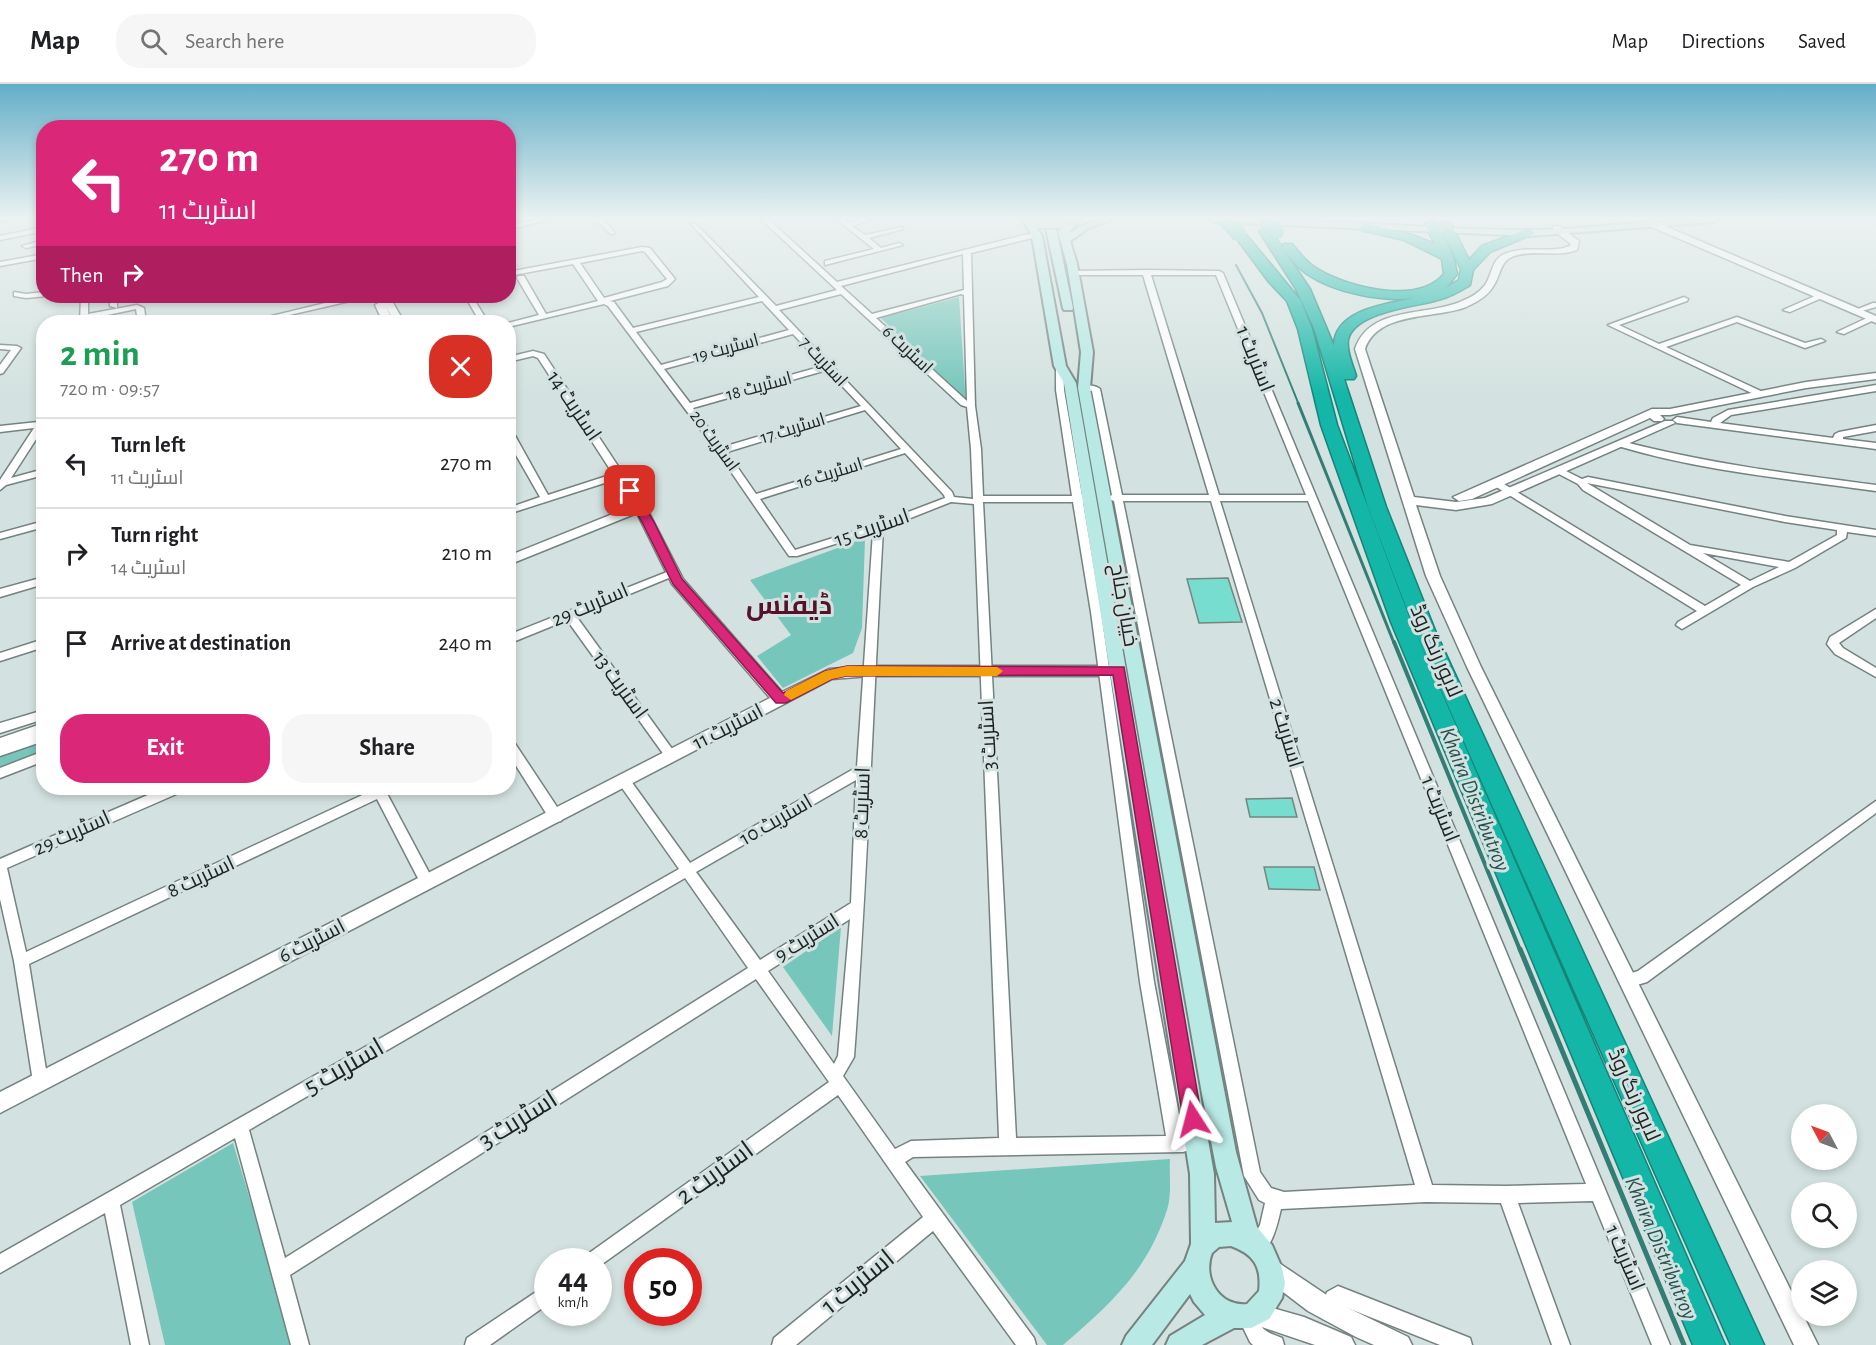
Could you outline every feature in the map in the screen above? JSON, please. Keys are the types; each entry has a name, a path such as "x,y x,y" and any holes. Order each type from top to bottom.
{"highway":[{"name":"لاہور رنگ روڈ","path":"1282,278 1305,329 1329,424 1401,622 1709,1345"},
{"name":"لاہور رنگ روڈ","path":"1295,278 1303,289 1321,328 1377,507 1426,633 1748,1345"},
{"path":"1306,278 1329,318 1342,352 1374,463 1377,507"},
{"path":"1324,278 1353,289 1391,295 1417,294 1445,283 1449,278"},
{"path":"1342,352 1341,339 1344,333 1366,314 1447,295 1465,282 1466,278"}],"main road":[{"name":"خیبان جناح","path":"1044,278 1060,366 1077,386"},
{"path":"1052,278 1077,386"},
{"name":"خیبان جناح","path":"1073,278 1087,352 1077,386 1098,499 1229,1172 1254,1244"},
{"name":"خیبان جناح","path":"1098,499 1111,671 1186,1144 1203,1186 1199,1256"},
{"path":"1135,1345 1150,1328 1209,1238 1225,1233 1234,1234 1254,1244 1270,1268 1272,1290 1269,1300 1245,1316 1200,1331 1179,1345"},
{"path":"1199,1256 1196,1278 1206,1298 1222,1312 1245,1316"}],"street":[{"path":"521,278 544,317"},
{"name":"اسٹریٹ 20","path":"586,278 600,300 611,304 632,331 721,451 793,554"},
{"path":"516,323 666,284 670,278"},
{"name":"اسٹریٹ 7","path":"744,278 949,494 950,499"},
{"name":"اسٹریٹ 6","path":"829,278 964,403 971,406"},
{"path":"774,309 876,278"},
{"name":"اسٹریٹ 3","path":"967,278 971,406 978,501 1008,1146"},
{"name":"اسٹریٹ 2","path":"1148,278 1426,1193"},
{"name":"اسٹریٹ 1","path":"1221,278 1661,1345"},
{"path":"1492,278 1490,285 1480,296 1460,306 1389,321 1369,331 1362,338 1360,349 1433,576 1474,667 1806,1345"},
{"path":"1782,278 1875,318"},
{"path":"872,316 967,293"},
{"path":"17,294 36,295"},
{"path":"1787,310 1817,294 1862,309 1875,318"},
{"path":"632,331 763,298"},
{"path":"1684,299 1612,325 1760,394"},
{"path":"281,315 333,303"},
{"path":"1862,309 1876,305"},
{"path":"103,315 137,306 140,308 141,315"},
{"path":"1841,332 1875,318"},
{"path":"1659,347 1737,319 1804,346 1821,340"},
{"name":"اسٹریٹ 19","path":"658,368 795,331"},
{"path":"516,358 531,354 537,348 532,341"},
{"path":"0,347 17,348 0,371"},
{"name":"اسٹریٹ 14","path":"531,354 541,356 640,507 672,573 781,700"},
{"path":"1060,366 1060,390 1098,499 1252,1176 1265,1194 1284,1201 1426,1193 1506,1195 1598,1192"},
{"name":"اسٹریٹ 18","path":"688,406 829,367"},
{"path":"1405,494 1455,506 1488,501 1621,444 1673,418 1760,394 1876,378"},
{"path":"1673,418 1776,395 1876,378"},
{"path":"1714,426 1716,420 1728,413 1876,388"},
{"name":"اسٹریٹ 17","path":"721,451 866,407"},
{"path":"1405,494 1450,498 1467,496 1659,411 1673,418 1714,426 1876,446"},
{"path":"0,429 36,424"},
{"path":"1838,442 1838,436 1842,434 1876,428"},
{"path":"1,485 36,432"},
{"path":"1621,444 1644,451 1743,470 1876,488"},
{"path":"516,446 546,499"},
{"name":"اسٹریٹ 16","path":"754,498 906,450"},
{"path":"1560,471 1749,585"},
{"path":"1,485 36,474"},
{"path":"516,508 619,475"},
{"path":"1581,482 1588,480 1680,500 1876,533"},
{"path":"1496,483 1705,611"},
{"path":"950,499 978,501 1311,498"},
{"name":"اسٹریٹ 15","path":"793,554 879,527 950,499"},
{"path":"516,558 640,507"},
{"path":"0,536 36,526"},
{"name":"اسٹریٹ 8","path":"836,1079 846,1057 858,906 863,770 879,527"},
{"path":"1682,625 1749,585 1791,566 1842,536 1842,528"},
{"path":"1685,547 1791,566"},
{"name":"اسٹریٹ 29","path":"516,637 672,573"},
{"path":"0,593 36,582"},
{"path":"1876,614 1834,640 1833,644 1839,651 1876,673"},
{"name":"اسٹریٹ 13","path":"568,615 671,756"},
{"path":"0,657 36,646"},
{"name":"اسٹریٹ 11","path":"624,781 829,674 870,670 1111,671"},
{"path":"0,728 36,717"},
{"path":"0,735 36,723"},
{"path":"0,744 36,732"},
{"path":"0,751 36,739"},
{"path":"516,754 556,817"},
{"path":"0,773 36,759"},
{"name":"اسٹریٹ 10","path":"688,870 863,770"},
{"name":"اسٹریٹ 6","path":"0,1103 624,781"},
{"path":"624,781 1027,1345"},
{"name":"اسٹریٹ 29","path":"0,866 160,795"},
{"name":"اسٹریٹ 8","path":"21,961 369,795"},
{"path":"382,795 427,882"},
{"path":"1627,981 1642,977 1876,806"},
{"path":"0,866 21,961 40,1082"},
{"name":"اسٹریٹ 5","path":"0,1264 688,870"},
{"name":"اسٹریٹ 9","path":"757,969 858,906"},
{"name":"اسٹریٹ 3","path":"279,1272 757,969"},
{"name":"اسٹریٹ 2","path":"610,1248 836,1079"},
{"path":"240,1127 300,1345"},
{"path":"894,1159 911,1149 1186,1144"},
{"path":"1506,1195 1561,1345"},
{"path":"1254,1244 1268,1228 1274,1199"},
{"path":"111,1201 140,1345"},
{"name":"اسٹریٹ 1","path":"781,1345 935,1219"},
{"path":"1270,1268 1298,1293 1329,1313 1400,1345"},
{"path":"1329,1313 1333,1298 1338,1295 1463,1345"},
{"path":"474,1345 534,1303"},
{"path":"1245,1316 1253,1334 1258,1339 1275,1345"},
{"path":"1245,1316 1304,1329 1343,1345"}],"green space":[{"path":"959,297 966,403 881,318"},
{"path":"865,538 862,628 853,653 783,688 757,656 791,635 750,580"},
{"path":"36,741 36,756 0,771 0,754"},
{"path":"841,927 832,1036 783,967"},
{"path":"233,1143 294,1345 165,1345 132,1202"},
{"path":"1170,1159 1169,1204 1149,1251 1138,1269 1111,1301 1063,1345 1047,1345 920,1176"}],"building":[{"path":"1228,578 1242,622 1199,623 1187,579"},
{"path":"1292,798 1297,817 1250,817 1246,799"},
{"path":"1264,867 1314,867 1320,890 1269,889"}],"waterway":[{"name":"Khaira Distributroy","path":"1243,278 1262,313 1299,405"},
{"name":"Khaira Distributroy","path":"1298,403 1394,643"},
{"name":"Khaira Distributroy","path":"1394,642 1520,950"},
{"name":"Khaira Distributroy","path":"1520,949 1684,1345"}],"slow traffic":[{"path":"791,695 837,672 997,671"}],"district":[{"name":"ڈیفنس","path":"789,605"}],"route":[{"path":"630,491 677,581 781,700 829,674 847,671 1119,671 1193,1119"}]}
